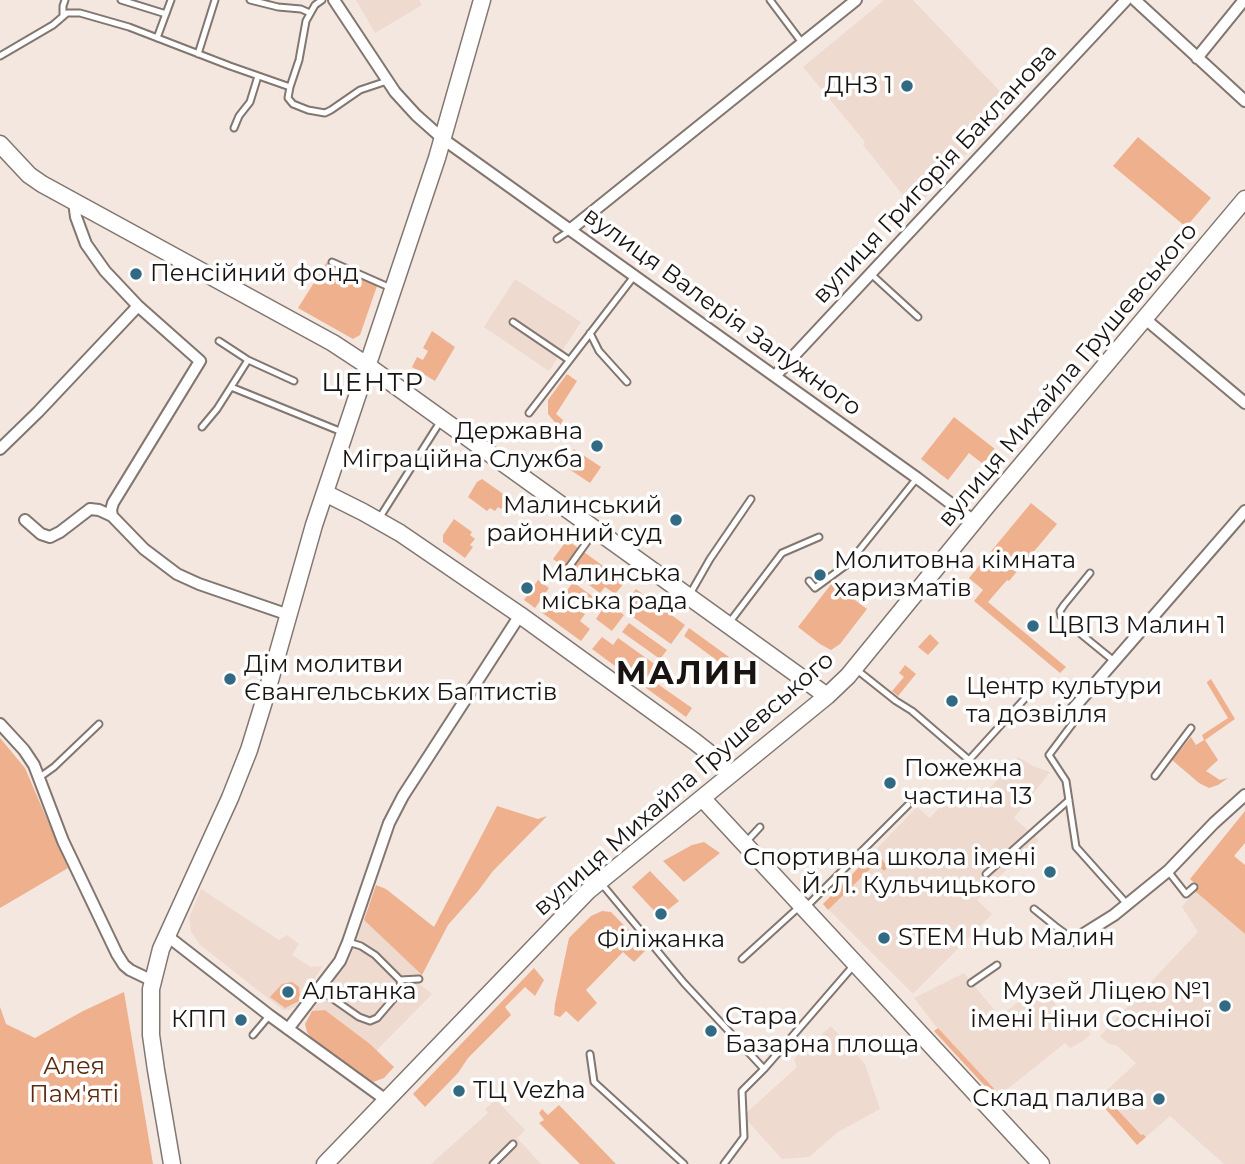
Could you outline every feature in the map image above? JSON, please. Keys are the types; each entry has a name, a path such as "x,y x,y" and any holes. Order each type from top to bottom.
{"street":[{"name":"вулиця Валерія Залужного","path":"334,0 387,81 416,115 443,139 974,521"},
{"path":"172,1164 151,1035 150,1001 161,948 240,773 265,698 325,493 443,139 482,0"},
{"path":"571,229 856,0"},
{"name":"вулиця Григорія Бакланова","path":"775,376 1126,0"},
{"path":"1135,0 1245,101"},
{"path":"1196,58 1244,0"},
{"path":"0,144 29,175 333,343 368,366 827,696"},
{"name":"вулиця Михайла Грушевського","path":"331,1162 386,1100 575,903 827,696 854,668 1245,199"},
{"path":"74,202 80,229 94,257 138,306 200,361 113,503 112,516"},
{"path":"0,449 138,306"},
{"path":"1144,318 1245,402"},
{"path":"325,493 378,520 422,547 520,615 694,741 713,756 730,775"},
{"path":"25,520 41,534 50,537 90,509 95,509 112,516 144,549 177,574 289,615"},
{"path":"1075,712 1114,661 1245,511"},
{"path":"288,1029 340,961 394,811 520,615"},
{"path":"0,724 30,757 40,777 58,830 117,954 124,965 145,979 153,981"},
{"path":"1074,940 1128,905 1168,871 1245,795"},
{"path":"702,798 1041,1164"},
{"path":"166,935 269,1015 386,1100"}],"lane":[{"path":"63,16 65,0"},
{"path":"121,0 166,14"},
{"path":"157,38 171,0"},
{"path":"198,54 215,0"},
{"path":"250,0 310,13"},
{"path":"322,0 315,5 306,21 288,98 293,104 325,113 360,90 387,81"},
{"path":"770,0 803,44"},
{"path":"0,56 53,26 71,12 129,27 290,87"},
{"path":"234,128 250,102 258,76"},
{"path":"557,239 571,229"},
{"path":"332,262 394,289"},
{"path":"871,274 918,317"},
{"path":"528,414 635,275"},
{"path":"513,322 569,360"},
{"path":"590,333 599,351 627,382"},
{"path":"219,341 248,360 294,381"},
{"path":"202,427 217,409 248,360"},
{"path":"231,387 345,434"},
{"path":"378,520 442,419"},
{"path":"810,581 815,588 849,563 917,478"},
{"path":"689,597 710,559 751,499"},
{"path":"569,566 596,530"},
{"path":"727,625 782,554 819,537"},
{"path":"1090,573 1060,611 1061,616 1114,661"},
{"path":"854,668 912,711 970,760 1039,683"},
{"path":"1075,712 1049,755 1066,781 1076,848 1128,905"},
{"path":"40,777 54,768 99,724"},
{"path":"1155,776 1191,728"},
{"path":"986,874 1069,800"},
{"path":"741,959 803,906 908,805"},
{"path":"744,843 760,827"},
{"path":"1168,871 1186,894 1194,887"},
{"path":"599,881 684,983 764,1069"},
{"path":"1034,909 1074,940"},
{"path":"319,989 359,1017 370,1021 377,1018 401,990 400,980 375,955 348,942"},
{"path":"724,1164 744,1137 742,1091 856,963"},
{"path":"971,983 997,965"},
{"path":"400,980 419,979"},
{"path":"253,1035 269,1015"},
{"path":"590,1054 594,1082 684,1164"},
{"path":"494,1164 513,1144"}],"shaded area":[{"path":"356,0 419,0 422,5 375,33"},
{"name":"ДНЗ 1","path":"884,0 913,0 1013,105 914,209 863,145 865,142 803,67"},
{"path":"515,279 581,322 549,371 484,327"},
{"path":"1018,757 1050,772 1014,818 1039,840 977,900 992,914 913,994 823,904 917,807 930,818 957,787 977,803"},
{"path":"201,889 279,940 287,935 299,944 292,955 311,967 323,966 296,1006 283,1010 199,944 191,931 189,918"},
{"path":"1195,891 1245,934 1245,1164 1224,1164 1170,1116 1146,1137 1141,1135 1103,1094 1136,1063 1116,1045 1109,1044 1100,1036 1198,932 1182,907"},
{"path":"364,920 422,975 416,981 432,994 376,1051 325,1010 312,1011 349,960"},
{"path":"964,973 1000,1017 1040,984 1063,1014 1085,1027 1091,1034 1070,1048 1065,1043 1000,1095 935,1025 914,998"},
{"path":"831,1026 865,1064 880,1109 838,1132 809,1157 782,1159 743,1116 797,1067 794,1059"},
{"path":"496,1100 525,1130 517,1138 541,1164 431,1164 488,1113 485,1109"}],"green space":[{"path":"1138,137 1211,198 1186,227 1113,166"},
{"path":"327,262 377,286 360,335 353,339 298,308"},
{"path":"432,331 455,347 435,381 412,367 417,357 423,360 428,351 423,348"},
{"path":"567,374 577,381 556,414 563,420 559,427 548,414 548,400"},
{"path":"954,417 995,449 983,464 969,453 948,480 921,459"},
{"path":"574,449 601,467 590,483 563,465"},
{"path":"482,479 509,498 501,509 498,507 495,511 490,508 487,511 468,497 477,482"},
{"path":"1031,503 1057,524 988,602 1066,667 1060,673 974,601 983,590 969,578"},
{"path":"454,519 472,532 470,535 475,539 465,558 443,542 443,535"},
{"path":"567,540 578,548 564,567 553,559"},
{"path":"584,552 625,582 615,594 605,587 600,593 570,571"},
{"path":"538,580 549,588 535,608 524,600"},
{"path":"573,582 596,599 589,609 566,592"},
{"path":"832,583 867,609 840,644 831,650 798,627"},
{"path":"636,589 685,625 671,644 633,617 637,610 626,602"},
{"path":"555,593 585,614 580,621 590,629 581,641 541,612"},
{"path":"607,602 624,615 612,631 596,619"},
{"path":"629,623 667,650 660,659 622,632"},
{"path":"689,628 729,657 723,665 684,636"},
{"path":"930,634 939,643 928,655 918,647"},
{"path":"602,637 613,645 618,638 656,665 641,685 592,649"},
{"path":"905,665 916,674 898,696 892,691 904,677 899,673"},
{"path":"1211,679 1235,719 1205,740 1218,760 1206,771 1220,780 1228,778 1209,788 1172,760 1191,737 1196,745 1204,740 1202,735 1228,718 1207,683"},
{"path":"652,680 692,708 686,717 646,688"},
{"path":"0,738 25,768 68,868 0,908"},
{"path":"497,806 538,819 547,816 493,871 448,925 422,975 364,920 376,885 386,889 434,927"},
{"path":"1245,811 1245,843 1234,856 1245,865 1245,934 1195,891 1199,887 1190,879"},
{"path":"704,842 720,853 684,882 663,861 692,845"},
{"path":"875,851 888,867 884,871 876,863 828,910 823,904"},
{"path":"650,871 679,901 658,915 632,887"},
{"path":"602,911 611,912 647,949 634,962 623,952 586,990 597,1003 578,1022 566,1011 560,1017 554,1015 569,938 591,916"},
{"path":"534,968 544,980 535,996 525,987 505,1007 511,1015 425,1107 413,1094"},
{"path":"292,982 299,987 300,998 285,1008 270,997 282,984"},
{"name":"Алея Пам'яті","path":"124,992 153,1164 0,1164 0,1007 6,1024 35,1038"},
{"path":"325,1010 370,1044 394,1067 384,1078 373,1082 356,1076 314,1042 305,1024 312,1011"},
{"path":"938,1028 1000,1095 996,1098 934,1031"},
{"path":"1103,1094 1141,1135 1146,1137 1137,1145 1097,1099"},
{"path":"559,1105 616,1164 580,1164 539,1123 544,1120 539,1113 542,1109 548,1115"}],"place":[{"name":"ДНЗ 1","path":"907,86"},
{"name":"Пенсійний фонд","path":"136,274"},
{"name":"Державна Міграційна Служба","path":"597,446"},
{"name":"Малинський районний суд","path":"676,520"},
{"name":"Молитовна кімната харизматів","path":"820,575"},
{"name":"Малинська міська рада","path":"527,588"},
{"name":"ЦВПЗ Малин 1","path":"1033,626"},
{"name":"Дім молитви Євангельських Баптистів","path":"230,679"},
{"name":"Центр культури та дозвілля","path":"952,701"},
{"name":"Пожежна частина 13","path":"890,783"},
{"name":"Спортивна школа імені Й. Л. Кульчицького","path":"1050,872"},
{"name":"Філіжанка","path":"661,914"},
{"name":"STEM Hub Малин","path":"884,938"},
{"name":"Альтанка","path":"288,992"},
{"name":"Музей Ліцею №1 імені Ніни Сосніної","path":"1225,1006"},
{"name":"КПП","path":"241,1020"},
{"name":"Стара Базарна площа","path":"711,1031"},
{"name":"ТЦ Vezha","path":"459,1091"},
{"name":"Склад палива","path":"1159,1099"}],"district":[{"name":"ЦЕНТР","path":"373,383"},
{"name":"МАЛИН","path":"688,675"}]}
